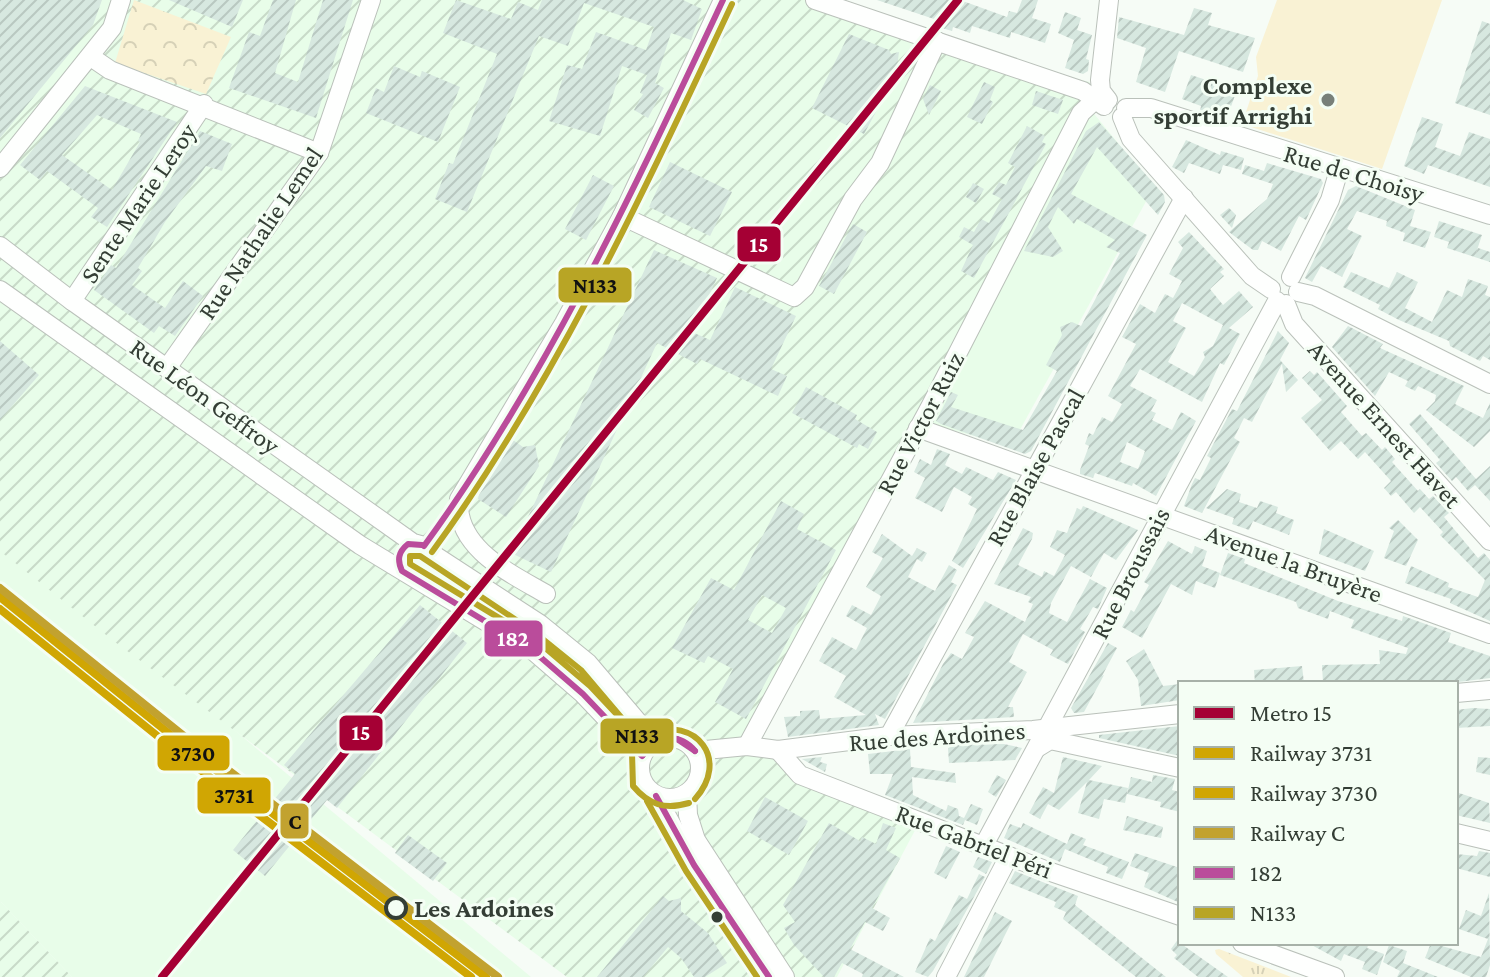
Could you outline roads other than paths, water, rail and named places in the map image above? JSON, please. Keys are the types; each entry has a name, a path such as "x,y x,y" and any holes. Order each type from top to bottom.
{"street":[{"path":"0,168 112,28 121,0"},
{"name":"Rue Nathalie Lemel","path":"167,368 319,153 371,0"},
{"path":"546,594 503,568 476,545 461,521 459,499 564,323 622,216 723,0"},
{"path":"815,0 1083,91 1102,102"},
{"path":"1102,102 1100,80 1109,0"},
{"path":"622,216 794,297 805,287 853,199 880,163 937,41"},
{"path":"91,57 110,70 204,104 319,153"},
{"name":"Rue de Choisy","path":"1102,102 1120,99 1124,113 1151,108 1339,170 1490,215"},
{"name":"Rue Victor Ruiz","path":"747,746 918,428 1081,113 1102,102"},
{"name":"Sente Marie Leroy","path":"72,301 204,104"},
{"name":"Avenue Ernest Havet","path":"1124,113 1131,139 1252,276 1284,293 1294,324 1490,541"},
{"name":"Rue Broussais","path":"984,845 1037,748 1044,729 1058,712 1159,515 1284,293 1330,200 1339,170"},
{"name":"Rue Blaise Pascal","path":"889,736 1184,198"},
{"name":"Rue Léon Geffroy","path":"0,246 72,301 421,547 540,624 579,656 655,742"},
{"name":"Rue Léon Geffroy","path":"0,290 409,574 531,649 583,694 642,756"},
{"path":"1284,293 1315,296 1490,384"},
{"name":"Avenue la Bruyère","path":"918,428 1490,634"},
{"path":"409,574 429,567 421,547"},
{"path":"1458,693 1490,690"},
{"name":"Rue des Ardoines","path":"695,751 747,746 778,750 889,736 1044,729 1178,714"},
{"path":"1096,721 1099,749"},
{"path":"656,796 676,798 687,793 697,781 700,770 695,751 677,739 655,742 642,756 641,779 656,796 694,865 769,977"},
{"path":"1037,748 1050,740 1178,768"},
{"name":"Rue Gabriel Péri","path":"778,750 800,775 1009,856 1178,915"},
{"path":"687,793 688,815 696,840 785,977"},
{"path":"1458,833 1490,841"},
{"path":"946,977 1009,856"},
{"path":"1247,945 1335,977"}],"metro line":[{"name":"15","path":"162,977 958,0"}],"rail line":[{"name":"C","path":"0,588 189,740 498,977"},
{"name":"3730","path":"0,597 187,748 486,977"},
{"name":"3731","path":"0,609 181,755 471,977"}],"place":[{"name":"Complexe sportif Arrighi","path":"1328,100"},
{"name":"Les Ardoines","path":"396,908"}]}
